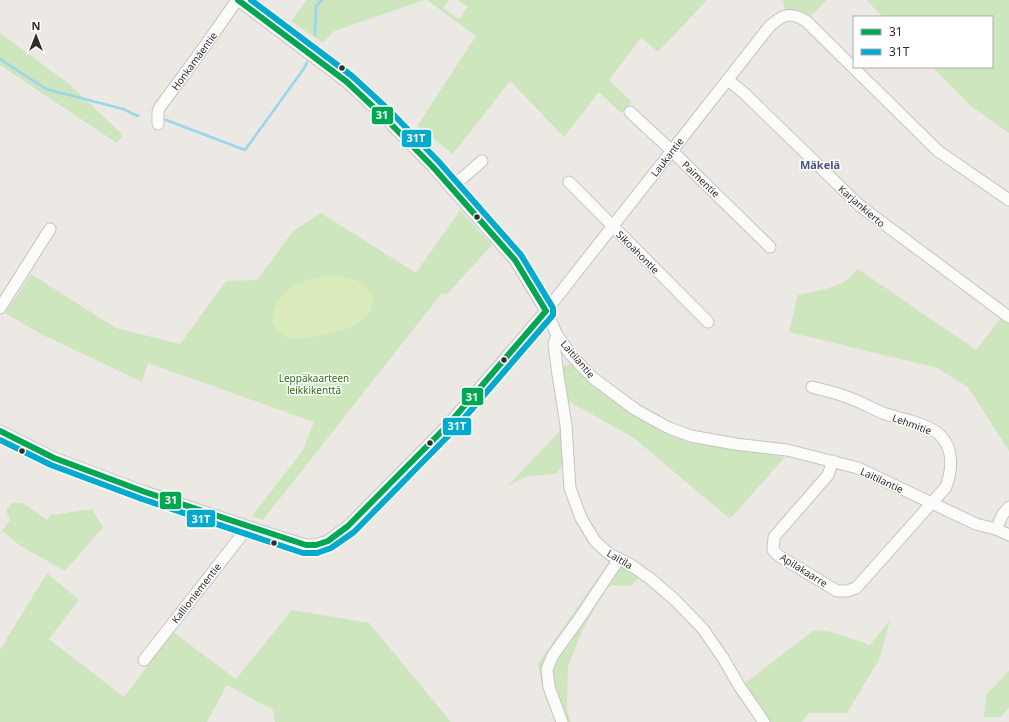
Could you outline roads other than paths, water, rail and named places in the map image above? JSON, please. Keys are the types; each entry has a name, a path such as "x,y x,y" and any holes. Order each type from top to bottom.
{"street":[{"name":"Honkamäentie","path":"158,124 158,112 160,107 237,0"},
{"name":"Laitilantie","path":"237,0 347,82 385,118 451,188 514,260 546,311 557,335 571,355 593,378 636,410 669,428 691,436 735,444 787,450 858,468 976,524 996,529 1009,535"},
{"name":"Laukantie","path":"0,431 54,458 145,492 248,527 306,545 316,545 328,541 348,526 447,426 546,311 769,27 777,19 786,15 796,15 806,21 853,67"},
{"name":"Laukantie","path":"854,68 938,151 1009,200"},
{"name":"Karjankierto","path":"728,80 744,93 860,206 1009,317"},
{"name":"Paimentie","path":"630,112 770,247"},
{"path":"451,188 482,161"},
{"name":"Sikoahontie","path":"569,182 708,322"},
{"path":"0,308 50,229"},
{"name":"Laitila","path":"557,335 554,344 566,425 570,488 581,518 595,541 609,554 631,565 652,580 676,601 703,629 764,722"},
{"name":"Lehmitie","path":"812,387 845,396 883,413 932,430 941,436 946,443 951,459 951,474 946,487 932,503"},
{"name":"Apilakaarre","path":"832,461 828,475 774,537 773,550 779,556 837,591 847,591 856,588 932,503"},
{"path":"996,529 1003,514 1009,508"},
{"name":"Kallioniementie","path":"144,660 248,527"},
{"path":"562,722 549,686 547,670 553,655 619,559"}],"waterway":[{"path":"315,35 316,6 322,0"},
{"path":"0,59 46,89 123,109 138,116"},
{"path":"166,120 245,150 305,67 307,62"}],"district":[{"name":"Mäkelä","path":"820,165"}],"park label":[{"name":"Leppäkaarteen leikkikenttä","path":"314,384"}]}
